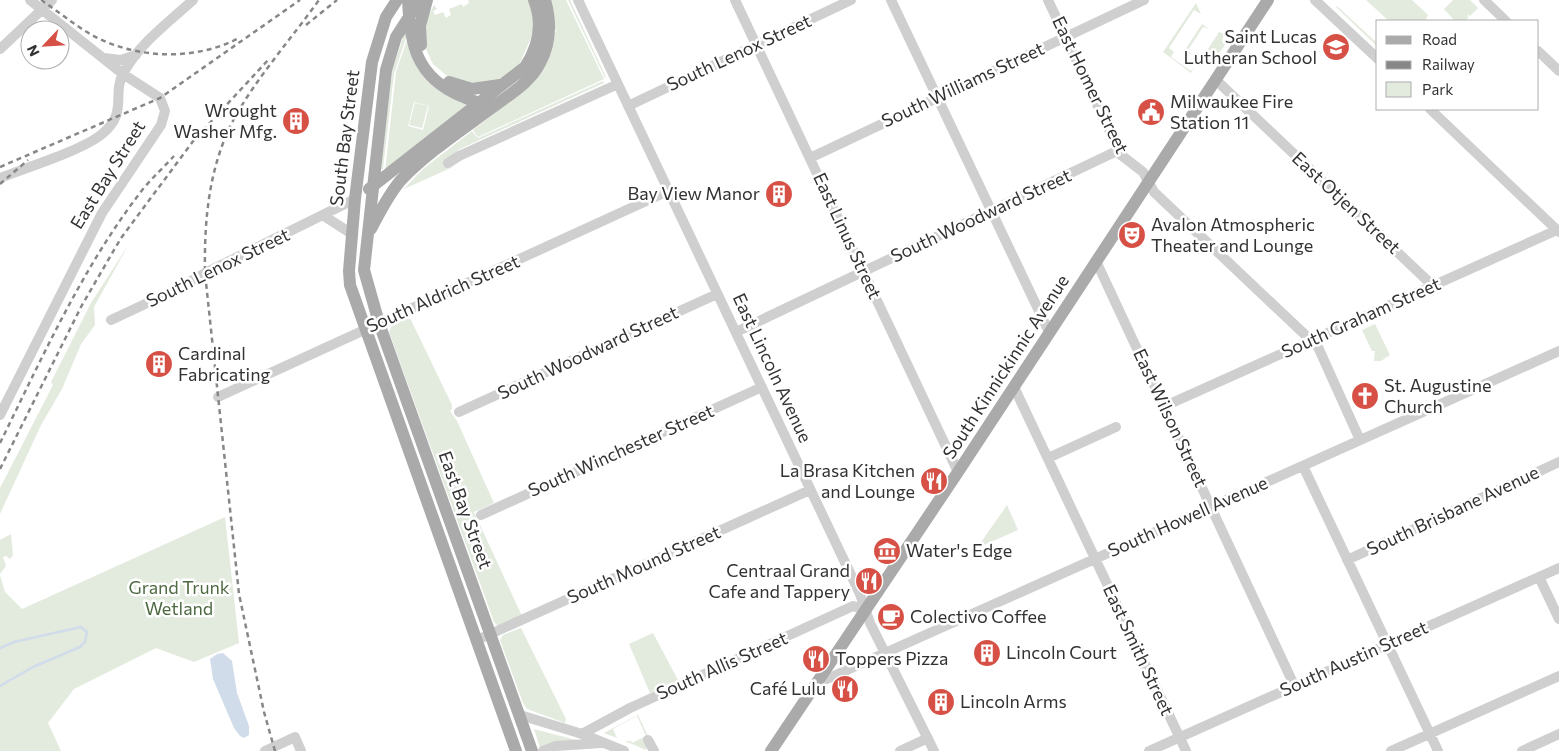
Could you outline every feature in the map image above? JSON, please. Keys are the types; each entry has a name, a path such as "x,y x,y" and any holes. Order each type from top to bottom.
{"main road":[{"name":"South Bay Street","path":"350,285 349,271 355,199 372,62 386,17 397,0"},
{"path":"408,0 415,51 428,74 448,90 480,104 499,102"},
{"name":"South Bay Street","path":"365,280 367,235 386,70 396,36 420,0"},
{"path":"427,0 420,26 422,48 432,67 441,77 451,84 472,89 486,89 507,82"},
{"path":"367,235 389,195 401,180 529,79 540,64 539,18 534,0"},
{"path":"355,199 480,104 540,51 549,31 545,0"},
{"name":"South Kinnickinnic Avenue","path":"771,751 958,472 1048,332 1268,0"},
{"name":"East Bay Street","path":"365,280 532,751"},
{"name":"East Bay Street","path":"350,285 516,751"},
{"path":"506,720 520,715"}],"street":[{"name":"East Bay Street","path":"0,416 102,213 164,117 164,107 160,98 123,74 30,0"},
{"path":"0,49 52,0"},
{"path":"0,178 82,145 103,134 118,112 120,81 123,74 137,54 193,0"},
{"name":"East Lincoln Avenue","path":"578,0 762,387 865,610 934,751"},
{"name":"East Linus Street","path":"735,0 958,472"},
{"name":"South Lenox Street","path":"628,106 851,0"},
{"path":"891,0 1048,332"},
{"name":"East Homer Street","path":"1048,0 1121,155 1144,172 1154,192 1318,347 1360,440"},
{"name":"South Williams Street","path":"810,158 1144,0"},
{"path":"1315,0 1376,58"},
{"path":"1484,0 1505,20"},
{"path":"1539,52 1559,71"},
{"path":"103,58 121,60 137,54"},
{"name":"East Otjen Street","path":"1216,80 1432,285"},
{"path":"448,163 618,84"},
{"path":"1431,110 1558,231"},
{"name":"South Woodward Street","path":"736,332 1119,150"},
{"name":"South Aldrich Street","path":"218,397 668,191"},
{"name":"South Lenox Street","path":"111,320 355,199"},
{"path":"324,216 352,234"},
{"name":"South Graham Street","path":"1165,406 1432,285 1558,231"},
{"name":"East Wilson Street","path":"1096,261 1294,685"},
{"name":"South Woodward Street","path":"459,412 717,294"},
{"name":"South Howell Avenue","path":"818,683 1559,351"},
{"name":"South Winchester Street","path":"480,515 762,387"},
{"name":"East Smith Street","path":"1014,387 1186,751"},
{"path":"1048,458 1116,427"},
{"name":"South Brisbane Avenue","path":"1347,560 1559,462"},
{"path":"1303,466 1438,751"},
{"name":"South Mound Street","path":"477,640 810,490"},
{"name":"South Austin Street","path":"1149,751 1559,568"},
{"path":"1539,577 1559,619"},
{"name":"South Allis Street","path":"582,734 630,708 853,606 865,610"},
{"path":"1391,751 1559,676"},
{"path":"520,715 582,734 624,751"},
{"path":"1522,751 1559,734"},
{"path":"265,751 295,738 301,751"},
{"path":"900,751 928,738"},
{"path":"648,740 654,751"},
{"path":"543,751 556,746 602,743"}],"green space":[{"path":"468,0 566,0 604,79 478,137 473,130 527,88 552,47 556,29 531,38 519,65 496,82 488,85 453,81 433,64 426,49 424,41 428,16 434,5 437,9 433,11 435,15 443,12 446,18 451,15 449,9 462,4 463,7 469,3"},
{"path":"568,0 570,0 605,78"},
{"path":"1366,0 1412,0 1428,15 1426,20 1388,20"},
{"path":"1453,0 1470,0 1478,8 1470,16 1468,14 1466,20 1454,20 1444,9"},
{"path":"1196,3 1201,14 1194,10 1169,48 1174,52 1171,57 1191,71 1194,67 1191,73 1163,52"},
{"path":"1336,7 1376,42 1376,45"},
{"path":"1202,24 1209,29 1203,27 1188,50 1192,55 1185,50"},
{"path":"405,32 407,35 394,74 383,169 381,169 391,73"},
{"path":"1219,32 1224,34 1222,41 1225,45 1210,65 1209,59 1206,58 1206,63 1202,58"},
{"path":"407,40 411,51 470,104 385,172 396,72","holes":["414,102 429,106 423,130 408,126"]},
{"path":"603,81 604,83 460,149 445,161 448,168 455,166 404,189 423,169 472,131 478,138"},
{"path":"415,103 428,106 422,128 409,125"},
{"path":"129,244 94,307 95,325 81,344 62,389 41,425 0,514 0,488 53,385 51,382 91,303"},
{"path":"408,318 411,320 452,405 450,411 457,421 494,503 474,512 522,616 498,626 494,622 389,332 392,325"},
{"path":"1375,324 1390,355 1381,361 1374,361 1375,351 1372,351 1362,330"},
{"path":"1007,505 1018,530 977,548"},
{"name":"Grand Trunk Wetland","path":"225,517 239,643 194,662 156,648 74,689 48,723 61,751 0,751 0,575 5,592 22,609"},
{"path":"11,534 13,555 10,559 6,556 3,557 6,566 0,574 0,540"},
{"path":"521,628 566,719 565,723 527,709 523,703 500,640 503,635"},
{"path":"653,633 678,680 650,693 629,644"},
{"path":"638,715 649,738 646,750 625,741 631,741 632,743 646,736 637,716 613,729 617,738 604,733"},
{"path":"534,729 580,741 540,748"}],"water":[{"path":"223,653 232,661 237,693 249,726 249,735 244,738 234,728 213,679 210,659 217,654"}],"waterway":[{"path":"0,648 14,642 81,627 87,632 85,642 80,647 33,667 0,686"}],"railway":[{"path":"41,0 92,35 109,43 146,53 183,54 202,51 237,39"},
{"path":"0,167 160,98 300,0"},
{"path":"275,751 264,712 239,594 205,273 207,213 219,154 235,117 264,72 319,0"},
{"path":"306,25 337,0"},
{"path":"0,469 82,305 121,238 194,140 269,59"},
{"path":"0,443 65,312 101,249 143,189 174,156"},
{"path":"0,184 28,160"}],"place":[{"name":"Saint Lucas Lutheran School","path":"1336,47"},
{"name":"Milwaukee Fire Station 11","path":"1151,112"},
{"name":"Wrought Washer Mfg.","path":"296,121"},
{"name":"Bay View Manor","path":"779,194"},
{"name":"Avalon Atmospheric Theater and Lounge","path":"1132,235"},
{"name":"Cardinal Fabricating","path":"159,364"},
{"name":"St. Augustine Church","path":"1365,396"},
{"name":"La Brasa Kitchen and Lounge","path":"934,481"},
{"name":"Water's Edge","path":"887,551"},
{"name":"Centraal Grand Cafe and Tappery","path":"869,581"},
{"name":"Colectivo Coffee","path":"891,617"},
{"name":"Lincoln Court","path":"987,653"},
{"name":"Toppers Pizza","path":"816,659"},
{"name":"Café Lulu","path":"845,689"},
{"name":"Lincoln Arms","path":"941,702"}]}
